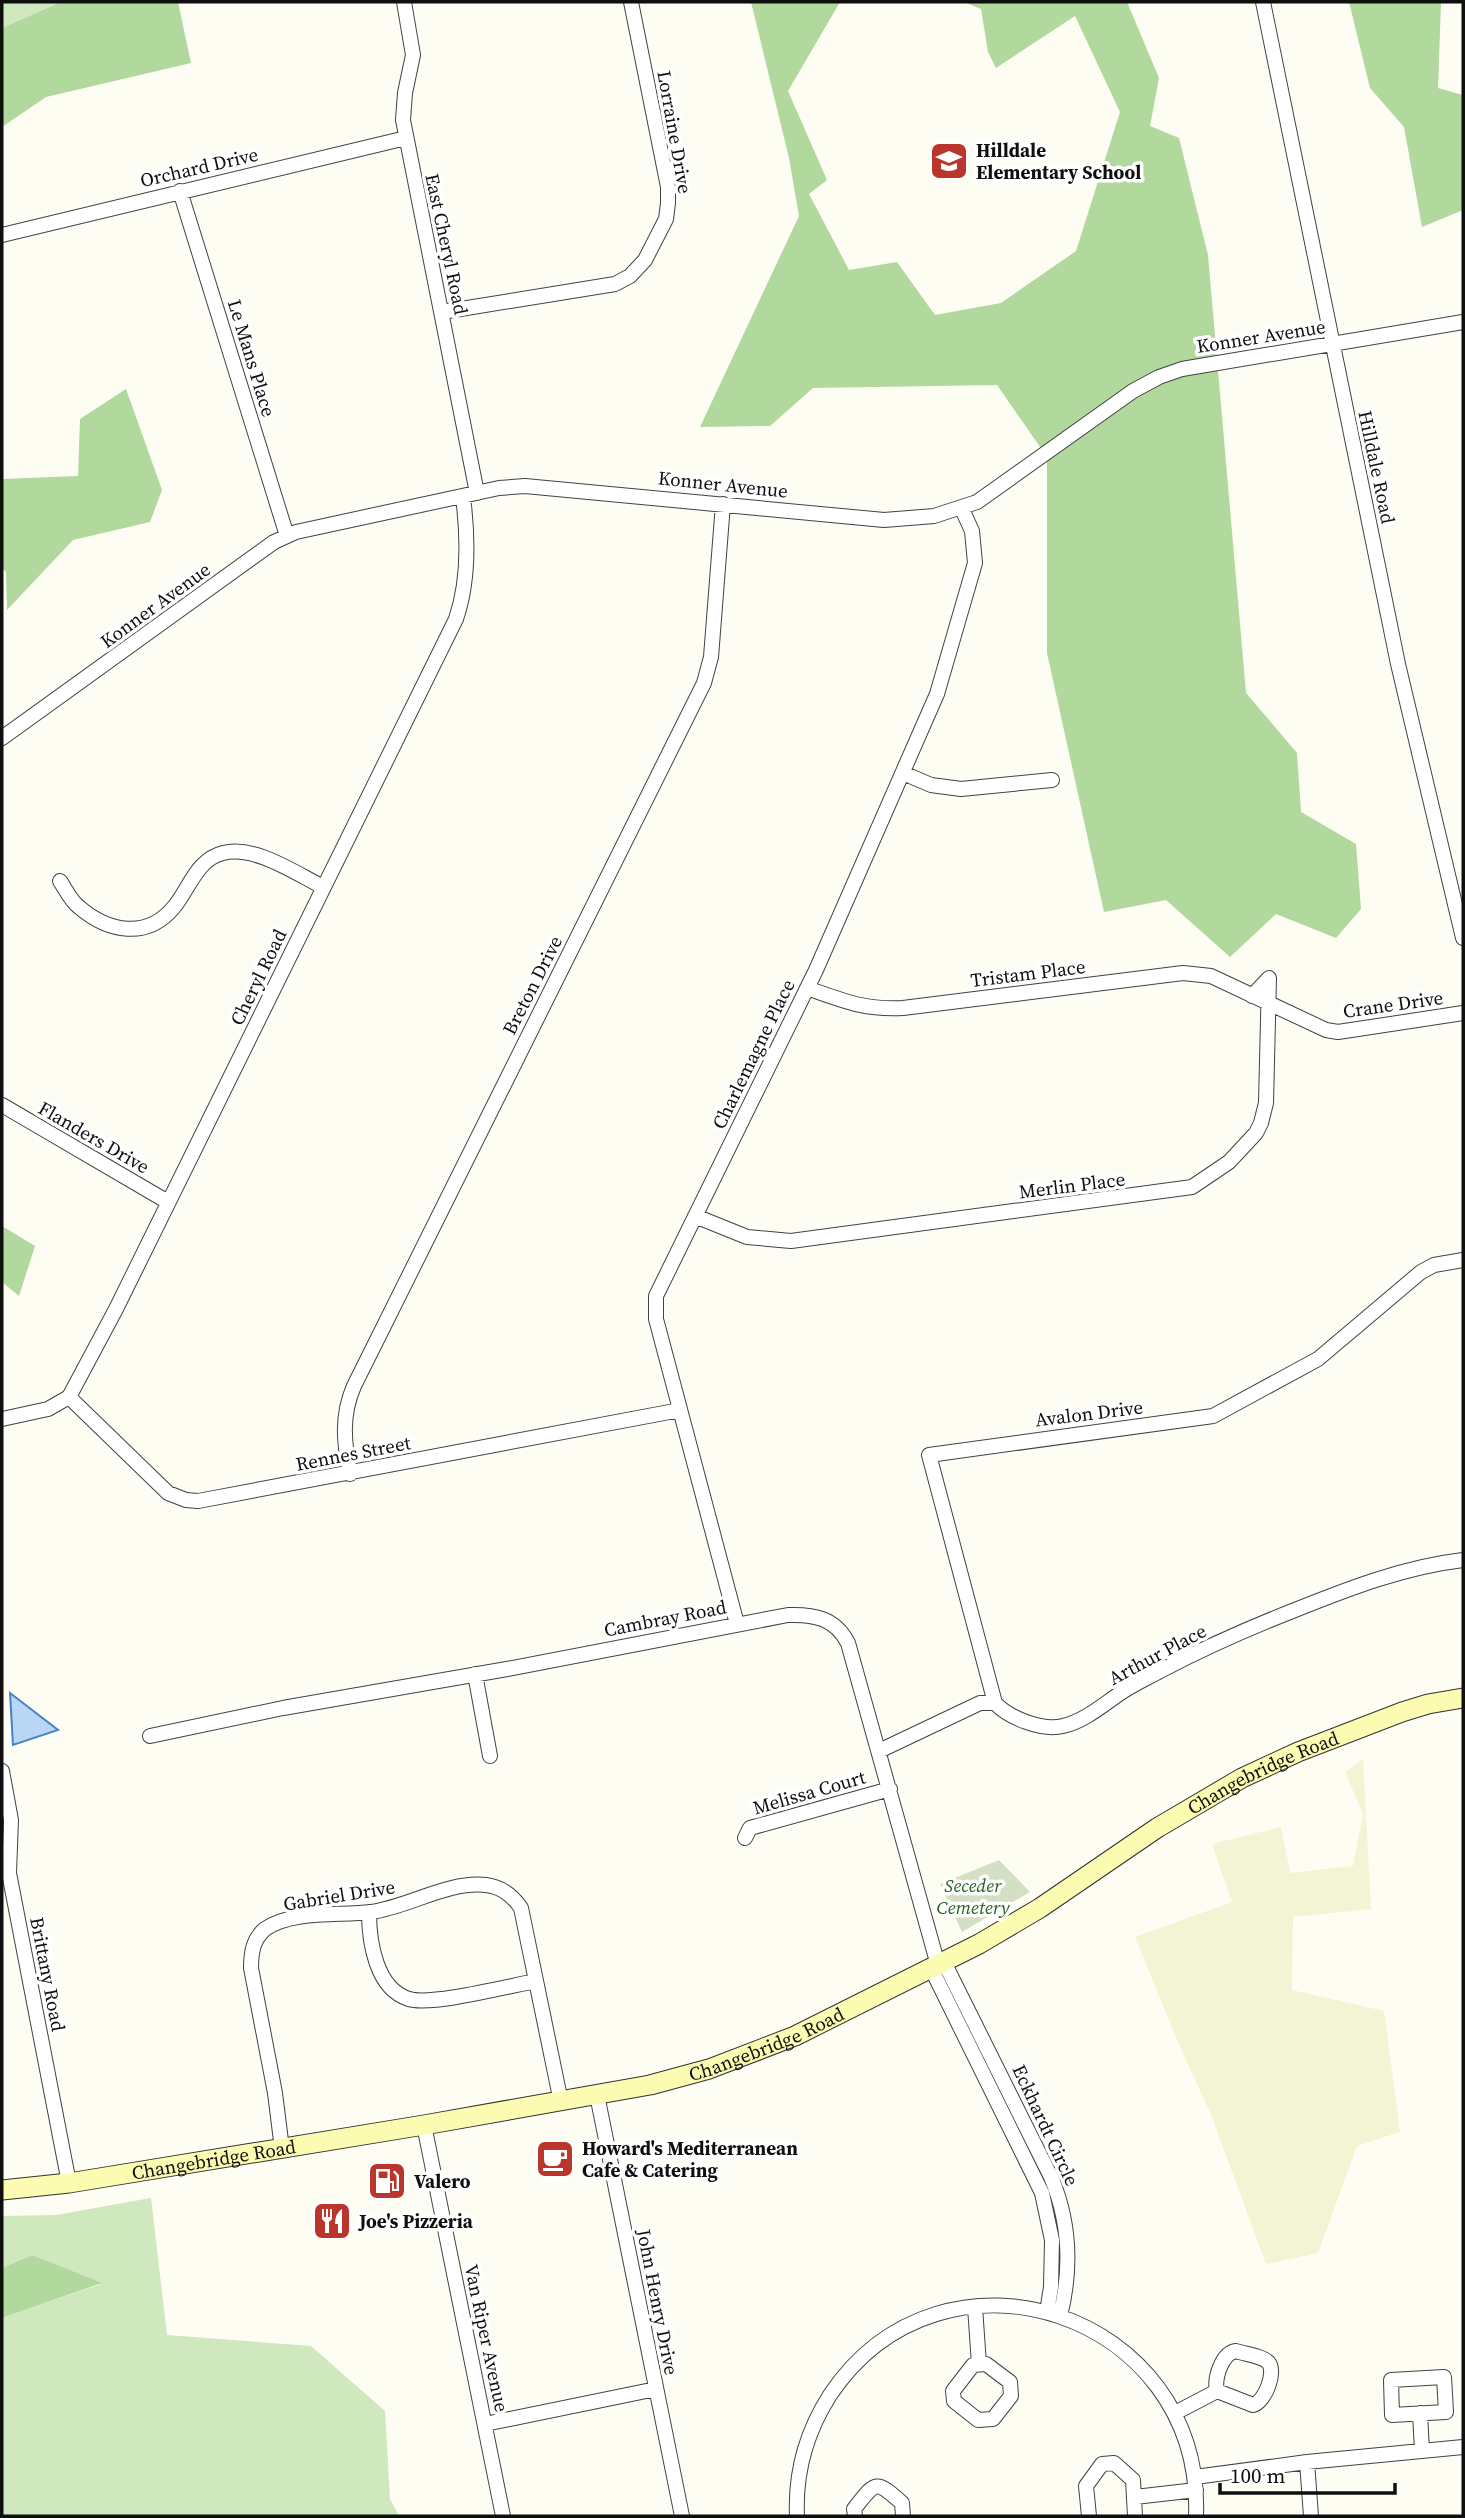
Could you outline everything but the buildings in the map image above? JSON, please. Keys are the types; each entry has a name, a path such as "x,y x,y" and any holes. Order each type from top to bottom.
{"main road":[{"name":"Changebridge Road","path":"2,2190 69,2183 424,2126 650,2085 709,2069 795,2036 1013,1925 1157,1828 1242,1778 1335,1737 1402,1712 1427,1704 1463,1698"}],"street":[{"name":"East Cheryl Road","path":"404,2 413,55 403,109 406,138 442,312 470,495"},
{"name":"Lorraine Drive","path":"442,312 615,284 630,276 645,260 666,219 668,187 631,2"},
{"name":"Hilldale Road","path":"1263,2 1398,664 1463,938"},
{"name":"Orchard Drive","path":"2,234 406,138"},
{"name":"Le Mans Place","path":"180,191 287,536"},
{"name":"Konner Avenue","path":"2,738 274,542 287,536 470,495 525,486 884,520 934,516 962,509 990,493 1133,391 1159,377 1205,364 1463,321"},
{"name":"Cheryl Road","path":"69,1397 110,1320 456,619 462,596 470,495"},
{"name":"Breton Drive","path":"350,1474 344,1423 348,1400 354,1386 704,683 711,657 723,503"},
{"name":"Charlemagne Place","path":"737,1624 656,1320 656,1296 807,988 937,694 975,563 972,531 962,509"},
{"path":"903,773 931,785 961,789 1052,780"},
{"path":"60,881 77,906 97,920 123,930 141,929 162,919 203,864 226,852 255,854 323,887"},
{"name":"Tristam Place","path":"807,988 856,1006 904,1008 1197,973 1211,976 1252,996"},
{"name":"Merlin Place","path":"695,1216 747,1237 791,1241 1179,1191 1192,1187 1230,1162 1244,1148 1261,1123 1266,1103 1269,978 1252,996"},
{"name":"Crane Drive","path":"1252,996 1326,1030 1338,1032 1463,1013"},
{"name":"Flanders Drive","path":"2,1105 168,1202"},
{"name":"Avalon Drive","path":"995,1703 929,1455 1213,1416 1318,1359 1420,1272 1434,1265 1463,1260"},
{"path":"2,1419 48,1409 69,1397"},
{"name":"Rennes Street","path":"69,1397 168,1493 186,1500 211,1500 680,1410"},
{"name":"Arthur Place","path":"995,1703 1005,1711 1035,1725 1066,1726 1088,1716 1122,1692 1158,1672 1243,1631 1373,1580 1416,1568 1463,1560"},
{"name":"Cambray Road","path":"150,1736 283,1708 804,1614 834,1624 848,1643 938,1965"},
{"path":"475,1674 489,1756"},
{"path":"879,1751 964,1709 980,1703 995,1703"},
{"name":"Brittany Road","path":"2,1771 11,1820 9,1872 69,2183"},
{"name":"Melissa Court","path":"745,1838 750,1828 890,1789"},
{"name":"Gabriel Drive","path":"282,2148 275,2093 251,1968 254,1944 263,1931 287,1921 312,1916 369,1912 466,1886 484,1885 505,1891 521,1908 561,2102"},
{"path":"369,1912 370,1937 379,1967 386,1982 403,1997 419,2001 437,2000 536,1981"},
{"name":"Eckhardt Circle","path":"938,1965 1042,2193 1052,2240 1053,2314"},
{"name":"John Henry Drive","path":"597,2095 682,2516"},
{"name":"Van Riper Avenue","path":"424,2126 503,2516"},
{"path":"797,2516 804,2451 819,2414 840,2380 872,2350 902,2330 934,2315 997,2305 1053,2314 1089,2328 1146,2371 1175,2413 1191,2454 1196,2484 1196,2516"},
{"path":"975,2307 979,2364"},
{"path":"1444,2377 1446,2412 1420,2413 1392,2414 1391,2380 1444,2377"},
{"path":"485,2424 656,2389"},
{"path":"1175,2413 1217,2391"},
{"path":"1420,2413 1422,2451"},
{"path":"1135,2497 1307,2462 1463,2447"},
{"path":"1307,2462 1311,2516"},
{"path":"1089,2516 1086,2486 1102,2464 1114,2463 1133,2480 1135,2516"},
{"path":"855,2516 854,2509 871,2487 877,2486 883,2486 902,2503 903,2516"}],"green space":[{"path":"2,2 61,2 2,28"},
{"path":"61,2 178,2 191,63 46,97 2,127 2,28"},
{"path":"751,2 840,2 788,91 827,180 809,194 849,270 897,262 935,315 1001,303 1076,251 1120,112 1075,16 996,68 988,52 981,9 964,2 1127,2 1159,78 1150,126 1179,138 1208,255 1246,693 1297,753 1301,812 1356,844 1361,909 1336,938 1276,914 1230,957 1166,900 1104,912 1047,653 1047,457 997,385 813,388 770,426 700,427 799,216 789,158"},
{"path":"1349,2 1441,2 1438,88 1463,95 1463,210 1422,227 1404,127 1370,88"},
{"path":"126,389 162,490 150,522 73,540 7,610 6,572 2,568 2,479 78,476 80,419"},
{"path":"2,1226 35,1246 19,1296 2,1282"},
{"path":"1363,1759 1371,1909 1293,1917 1292,1990 1384,2011 1400,2132 1357,2146 1318,2253 1266,2264 1210,2112 1135,1937 1232,1902 1212,1844 1281,1827 1290,1873 1353,1866 1363,1814 1345,1772"},
{"name":"Seceder Cemetery","path":"999,1860 1030,1892 962,1932 940,1884"},
{"path":"151,2198 167,2335 311,2346 385,2411 390,2499 399,2516 2,2516 2,2318 101,2284 32,2255 2,2268 2,2216 56,2215"},
{"path":"32,2255 102,2283 2,2318 2,2268"}],"water":[{"path":"10,1693 58,1730 13,1745"}],"place":[{"name":"Hilldale Elementary School","path":"949,161"},
{"name":"Howard's Mediterranean Cafe & Catering","path":"555,2159"},
{"name":"Valero","path":"387,2181"},
{"name":"Joe's Pizzeria","path":"332,2221"}]}
